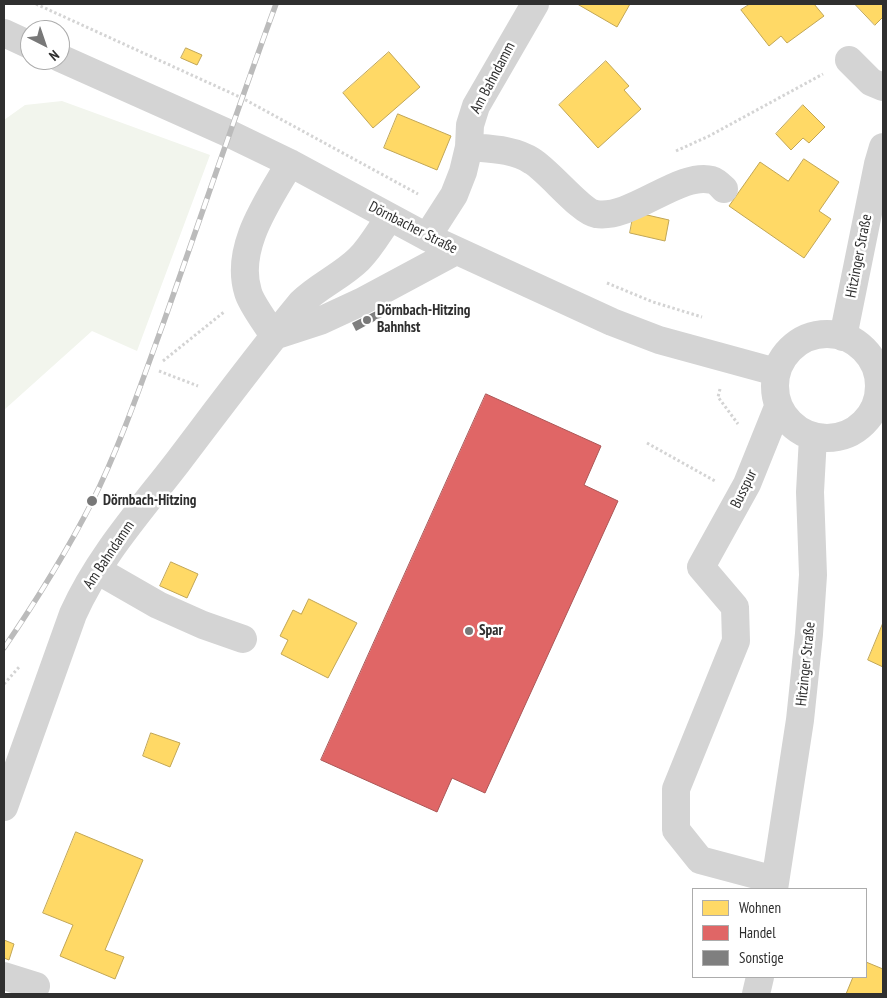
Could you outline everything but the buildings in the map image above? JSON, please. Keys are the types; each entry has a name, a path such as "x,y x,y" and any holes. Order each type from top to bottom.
{"street":[{"name":"Am Bahndamm","path":"427,237 454,195 463,172 469,147 470,126 476,106 535,4"},
{"path":"4,33 20,40"},
{"path":"849,60 871,82 883,87"},
{"name":"Dörnbacher Straße","path":"70,62 230,134 290,163 388,218 612,322 659,340 776,372"},
{"path":"469,147 510,152 531,160 549,173 586,211 596,214 610,214 630,208 680,185 699,180 712,180 724,189"},
{"name":"Hitzinger Straße","path":"843,336 883,147"},
{"path":"290,163 256,223 248,248 245,269 248,293 274,336 320,320 361,302 456,251"},
{"name":"Am Bahndamm","path":"4,807 73,614 82,594 97,570 136,515 300,303 358,260 367,251 388,218"},
{"path":"819,334 843,336 857,344 868,354 876,367 880,399 872,413 860,426 846,435 830,438 813,437 792,426 778,406 775,383 776,372 781,361 797,343 819,334"},
{"name":"Busspur","path":"775,885 700,860 676,830 676,789 736,641 735,606 702,567 741,496 778,406"},
{"name":"Hitzinger Straße","path":"775,885 800,720 810,634 813,575 810,492 813,437"},
{"path":"97,570 158,605 203,625 243,639"},
{"path":"4,976 36,986"},
{"path":"756,994 760,978"}],"path":[{"path":"673,152 710,136 849,60"},
{"path":"163,362 248,293"},
{"path":"160,371 227,397"},
{"path":"647,443 741,496"}],"shaded area":[{"path":"62,101 210,155 137,351 92,331 4,410 4,120 25,105"}],"railway":[{"path":"4,648 72,540 112,459 163,324 276,4"}],"place":[{"name":"Dörnbach-Hitzing Bahnhst","path":"367,320"},
{"name":"Dörnbach-Hitzing","path":"92,501"},
{"name":"Spar","path":"469,631"}]}
